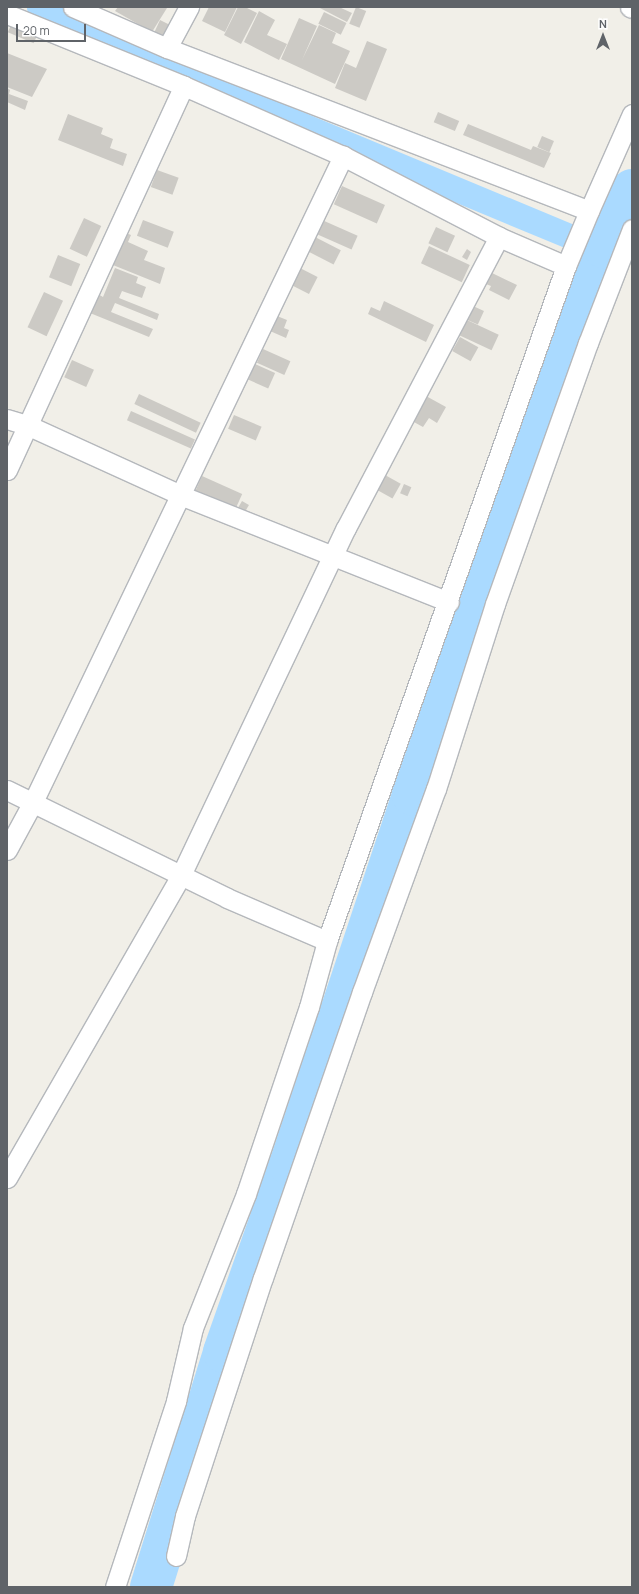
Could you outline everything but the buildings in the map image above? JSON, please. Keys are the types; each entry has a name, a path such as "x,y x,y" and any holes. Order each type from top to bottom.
{"street":[{"path":"73,7 167,48 589,211"},
{"path":"167,48 189,7"},
{"path":"7,14 184,86 343,156 499,237 566,266"},
{"path":"7,470 184,86"},
{"path":"115,1587 176,1400 193,1328 246,1194 309,1007 327,941 449,602 566,266 632,114"},
{"path":"7,850 33,802 343,156"},
{"path":"176,1556 185,1516 263,1278 362,992 436,789 495,604 588,343 632,229"},
{"path":"7,1178 181,875 346,528 499,237"},
{"path":"7,419 27,425 181,496 333,558 449,602"},
{"path":"7,790 181,875 327,941"}],"waterway":[{"path":"39,7 264,109 569,236"},
{"path":"151,1587 224,1352 290,1165 413,795 605,248 632,190"},
{"path":"589,243 605,248"}]}
